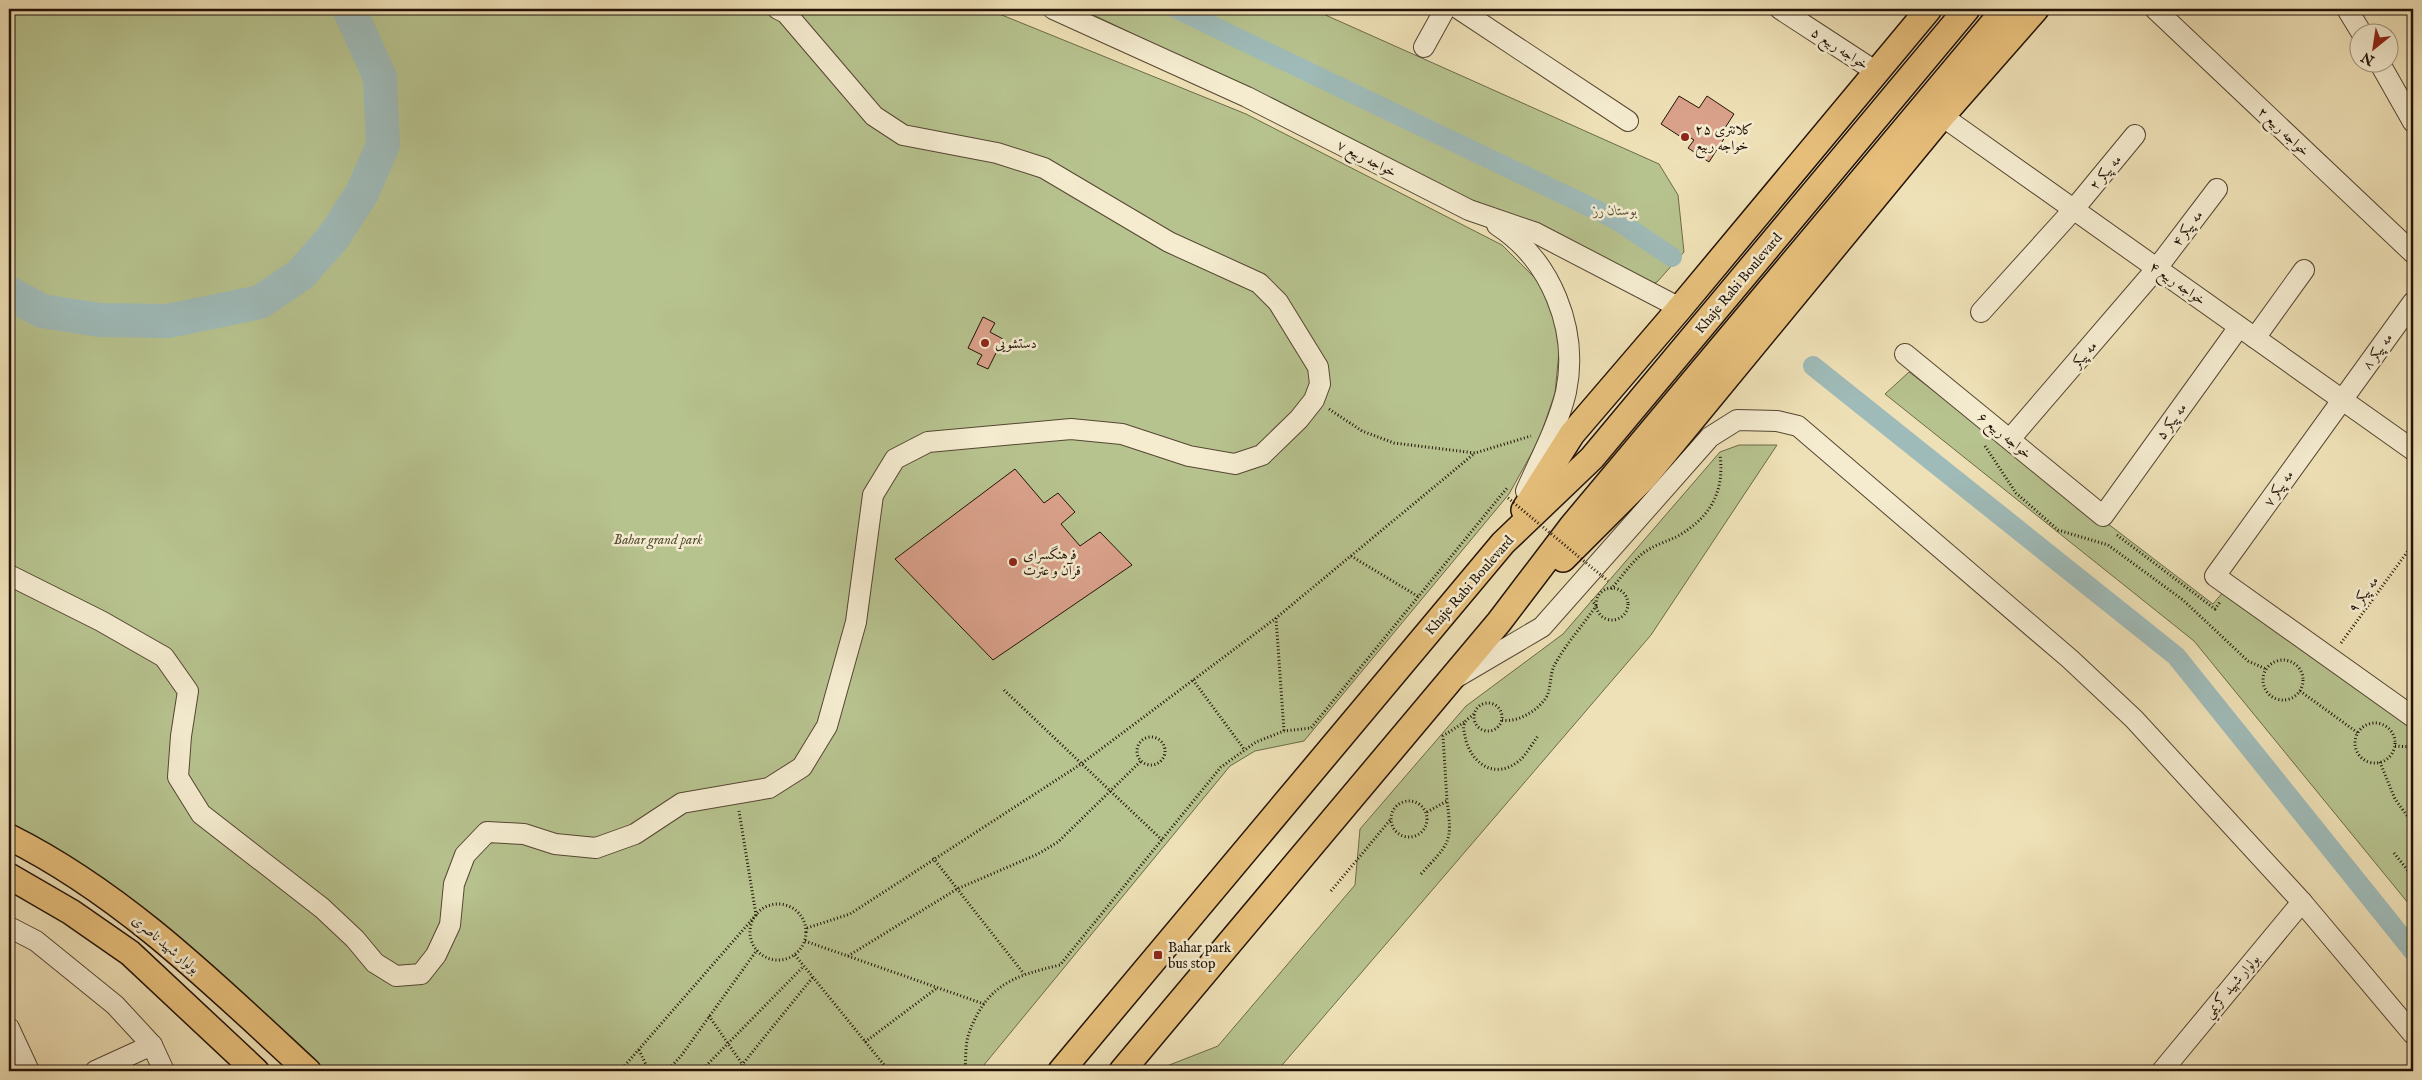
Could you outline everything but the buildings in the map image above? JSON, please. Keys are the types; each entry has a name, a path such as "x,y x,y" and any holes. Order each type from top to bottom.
{"main road":[{"path":"1504,543 1572,434 1680,308 1875,71 1929,9"},
{"name":"Khaje Rabi Boulevard","path":"1061,1071 1504,543 1592,458 1967,9"},
{"name":"Khaje Rabi Boulevard","path":"1122,1071 1500,622 1572,526 2005,9"},
{"path":"1500,622 1644,478 1942,116 2036,9"},
{"name":"بولوار شهید ناصری","path":"9,837 87,883 147,927 210,980 308,1071"},
{"path":"9,876 70,912 130,954 256,1071"}],"street":[{"path":"9,575 101,621 164,657 188,691 181,736 178,777 201,814 322,908 355,940 375,964 396,976 421,974 436,955 450,925 454,884 465,855 487,832 524,834 555,844 596,848 635,834 682,803 769,788 802,767 827,726 856,622 873,495 895,459 928,442 1071,429 1122,434 1189,456 1235,464 1262,455 1299,419 1314,400 1320,384 1318,367 1278,302 1259,283 1169,242 1044,168 997,153 903,135 874,116 786,13 778,9"},
{"name":"خواجه ربیع ۷","path":"1053,9 1247,98 1469,210 1536,232 1680,308"},
{"path":"1424,46 1445,9"},
{"path":"1459,9 1628,121"},
{"name":"خواجه ربیع ۵","path":"1780,9 1875,71"},
{"name":"خواجه ربیع ۲","path":"2155,9 2413,253"},
{"path":"2347,9 2355,22"},
{"path":"2385,72 2413,122"},
{"name":"خواجه ربیع ۴","path":"1942,116 2413,450"},
{"name":"مه پیکر ۲","path":"1981,312 2074,209 2136,135"},
{"name":"مه پیکر ۴","path":"2157,268 2217,189"},
{"path":"1469,210 1504,230 1520,243 1542,269 1555,293 1562,312 1569,351 1567,384 1560,410 1504,543"},
{"name":"مه پیکر","path":"2010,439 2157,268"},
{"name":"مه پیکر ۵","path":"2103,516 2247,332 2304,270"},
{"name":"مه پیکر ۸","path":"2341,399 2413,302"},
{"name":"خواجه ربیع ۶","path":"1906,354 2103,516"},
{"name":"مه پیکر ۷","path":"2330,658 2215,576 2341,399"},
{"path":"1450,681 1542,628 1710,437 1737,420 1776,420 1798,426 2070,659 2134,720 2302,902 2413,1034"},
{"path":"2330,658 2413,717"},
{"name":"بولوار شهيد كريمي","path":"2162,1071 2302,902"},
{"path":"9,927 36,941 108,999 152,1045 164,1071"},
{"path":"9,1028 29,1071"},
{"path":"95,1071 152,1045"}],"path":[{"path":"1314,400 1362,430 1394,443 1475,453"},
{"path":"806,928 850,914 933,858 1081,764 1276,618 1475,453 1534,435 1531,442"},
{"path":"1502,720 1511,722 1524,716 1536,708 1547,695 1554,667 1596,606 1600,594 1611,589 1641,555 1692,527 1712,505 1720,486 1721,468 1720,456 1710,437"},
{"path":"1981,441 2016,493 2058,530 2108,545 2183,600 2248,661 2266,669"},
{"path":"965,1071 969,1034 984,1004 998,987 1024,974 1060,965 1221,767 1256,742 1284,731 1311,728 1503,494 1512,480"},
{"path":"1508,498 1608,581"},
{"name":"مه پیکر ۹","path":"2330,658 2413,544"},
{"path":"1351,556 1419,597"},
{"path":"1591,601 1602,617 1607,620 1613,620 1624,615 1627,609 1626,597 1622,592 1611,589"},
{"path":"1276,618 1284,731"},
{"path":"2277,661 2291,662 2301,671 2303,685 2300,691 2289,700 2275,699 2265,689 2263,682 2266,669 2277,661"},
{"path":"1193,680 1244,749"},
{"path":"1004,690 1162,840"},
{"path":"2300,691 2358,733"},
{"path":"1421,874 1450,838 1451,826 1447,801 1443,736 1466,721 1481,704 1487,702 1499,708 1502,720 1495,730 1482,730 1474,721 1474,714"},
{"path":"1466,721 1463,730 1470,751 1488,769 1501,771 1520,760 1538,736"},
{"path":"2378,723 2391,731 2395,746 2388,759 2373,763 2360,755 2356,740 2358,733 2370,724 2378,723"},
{"path":"1149,736 1161,740 1166,752 1164,759 1153,765 1141,761 1137,756 1138,743 1149,736"},
{"path":"2395,746 2413,746"},
{"path":"848,956 957,889 1038,854 1058,842 1141,761"},
{"path":"2380,762 2395,799 2413,824"},
{"path":"620,1071 639,1050 756,915 762,908 781,903 798,911 806,928 805,940 795,955 781,960 772,959 756,950 750,933 751,923 756,915 736,793"},
{"path":"1427,812 1447,801"},
{"path":"1331,891 1391,818 1397,805 1403,802 1417,802 1427,812 1426,826 1416,836 1402,836 1392,825 1391,818"},
{"path":"2394,853 2413,877"},
{"path":"933,858 1024,974"},
{"path":"2408,871 2413,866"},
{"path":"805,940 984,1004"},
{"path":"667,1071 681,1056 756,950"},
{"path":"795,955 887,1070 882,1071"},
{"path":"701,1071 804,966"},
{"path":"737,1071 813,977"},
{"path":"864,1042 937,987"},
{"path":"709,1016 746,1071"},
{"path":"639,1050 649,1071"}],"green space":[{"name":"Bahar grand park","path":"9,9 987,9 1246,114 1502,245 1542,285 1561,331 1555,393 1539,440 1509,494 1304,741 1255,751 1230,766 979,1071 323,1071 158,919 44,842 9,826"},
{"name":"بوستان رز","path":"1081,9 1312,9 1659,164 1678,195 1684,252 1657,282 1638,290 1282,105"},
{"path":"1909,372 2213,604 2224,591 2413,723 2413,909 2194,641 1885,394"},
{"path":"1739,445 1777,445 1651,635 1277,1071 1154,1071 1218,1046 1355,885 1360,829 1466,706 1563,634 1720,452"}],"waterway":[{"path":"9,293 42,311 99,320 168,321 260,302 300,275 333,238 362,193 383,145 380,77 349,9"},
{"path":"1177,9 1615,219 1672,257"},
{"path":"1813,366 2176,656 2413,951"}],"place":[{"name":"کلانتری ٢۵ خواجه ربیع","path":"1685,137"},
{"name":"دستشویی","path":"985,343"},
{"name":"فرهنگسرای قرآن و عترت","path":"1013,562"},
{"name":"Bahar park bus stop","path":"1158,955"}]}
